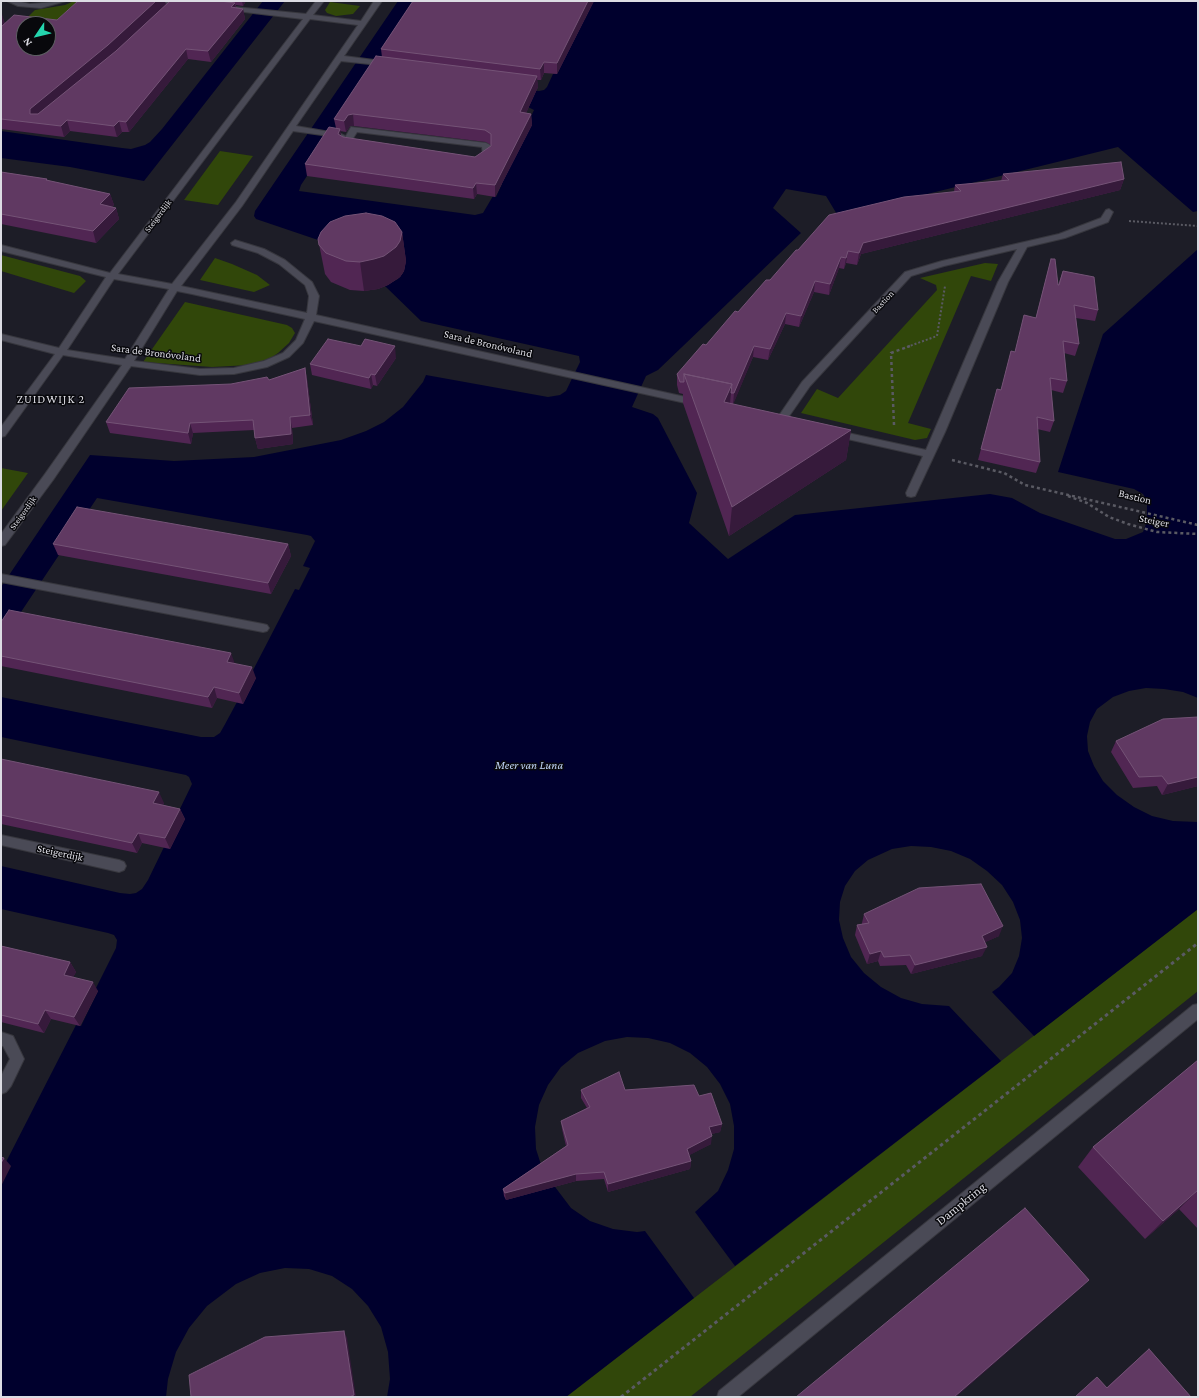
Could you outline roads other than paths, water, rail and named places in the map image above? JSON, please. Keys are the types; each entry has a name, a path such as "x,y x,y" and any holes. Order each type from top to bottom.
{"street":[{"path":"11,1 27,8 62,1"},
{"name":"Steigerdijk","path":"1,434 61,352 112,276 320,1"},
{"name":"Steigerdijk","path":"1,542 49,478 128,362 174,287 239,204 378,1"},
{"path":"172,3 198,4"},
{"path":"220,7 363,23"},
{"path":"339,58 399,65"},
{"path":"291,128 348,136"},
{"path":"354,128 486,145 487,156 476,164 345,145 348,136 354,128"},
{"name":"Bastion","path":"781,421 806,384 908,274 942,264 1062,236 1107,216"},
{"name":"Sara de Bronóvoland","path":"1,337 61,352 167,369 200,372 234,371 267,364 286,355 300,341 311,317 314,296 309,284 297,272 282,262 261,252 235,243"},
{"path":"911,493 928,454 940,432 1003,282 1023,246"},
{"name":"Sara de Bronóvoland","path":"1,248 112,276 174,287 572,376 706,404"},
{"path":"826,431 928,454"},
{"path":"1,578 263,628"},
{"name":"Steigerdijk","path":"1,840 119,866"},
{"name":"Dampkring","path":"724,1397 1198,1010"},
{"path":"1,1039 8,1041 17,1059 6,1081 1,1087"}],"water":[{"path":"263,1 285,1 144,181 70,167 1,158 1,131 131,149 145,145 150,142 162,129"},
{"name":"Meer van Luna","path":"398,1 421,1 585,19 589,10 589,1 1198,1 1198,211 1193,212 1118,147 838,216 826,196 786,189 773,208 801,233 658,370 646,376 632,407 653,414 658,418 697,493 689,523 728,559 795,515 990,494 1012,498 1040,513 1115,539 1126,539 1143,532 1147,521 1147,501 1143,494 1134,489 1058,472 1103,334 1198,249 1198,698 1183,692 1164,689 1146,688 1129,691 1113,697 1097,709 1090,722 1087,736 1088,751 1094,766 1103,781 1117,795 1134,807 1152,816 1173,821 1198,822 1198,909 1034,1036 992,992 1012,973 1019,956 1022,938 1020,920 1013,902 1002,885 987,871 970,859 951,851 931,847 911,846 892,849 868,860 855,871 845,886 840,902 839,920 843,938 851,957 864,973 881,987 901,998 922,1004 949,1006 1001,1061 735,1266 695,1212 718,1191 728,1170 734,1149 734,1126 730,1104 720,1084 707,1067 690,1053 670,1043 648,1038 627,1037 605,1041 578,1053 561,1067 548,1085 539,1105 535,1127 536,1149 543,1171 571,1208 590,1221 613,1229 637,1232 645,1231 694,1298 566,1397 387,1397 390,1379 388,1352 381,1327 368,1306 352,1289 332,1276 309,1269 285,1268 260,1273 236,1284 207,1306 189,1328 176,1352 168,1379 166,1397 1,1397 1,1186 11,1166 5,1164 76,1025 81,1026 98,991 95,990 116,948 117,940 114,935 108,933 1,909 1,866 120,893 136,893 142,889 148,880 164,847 170,848 185,819 176,817 192,784 189,777 186,775 1,737 1,697 201,737 214,737 220,733 237,702 243,703 255,678 250,676 295,589 299,590 310,568 303,566 315,541 311,536 307,535 97,498 1,642 1,587 90,455 174,461 254,457 341,440 366,431 384,422 403,407 423,382 426,375 548,397 560,395 566,391 580,362 579,356 421,321 385,286 398,279 403,273 405,267 405,258 395,248 321,241 256,219 254,216 255,211","holes":["562,63 557,74 553,74 547,87 544,90 539,91 403,74","367,86 528,107 534,110 499,183 502,184 496,197 493,196 483,213 475,215 299,191 301,185"]}],"district":[{"name":"ZUIDWIJK 2","path":"51,399"}]}
